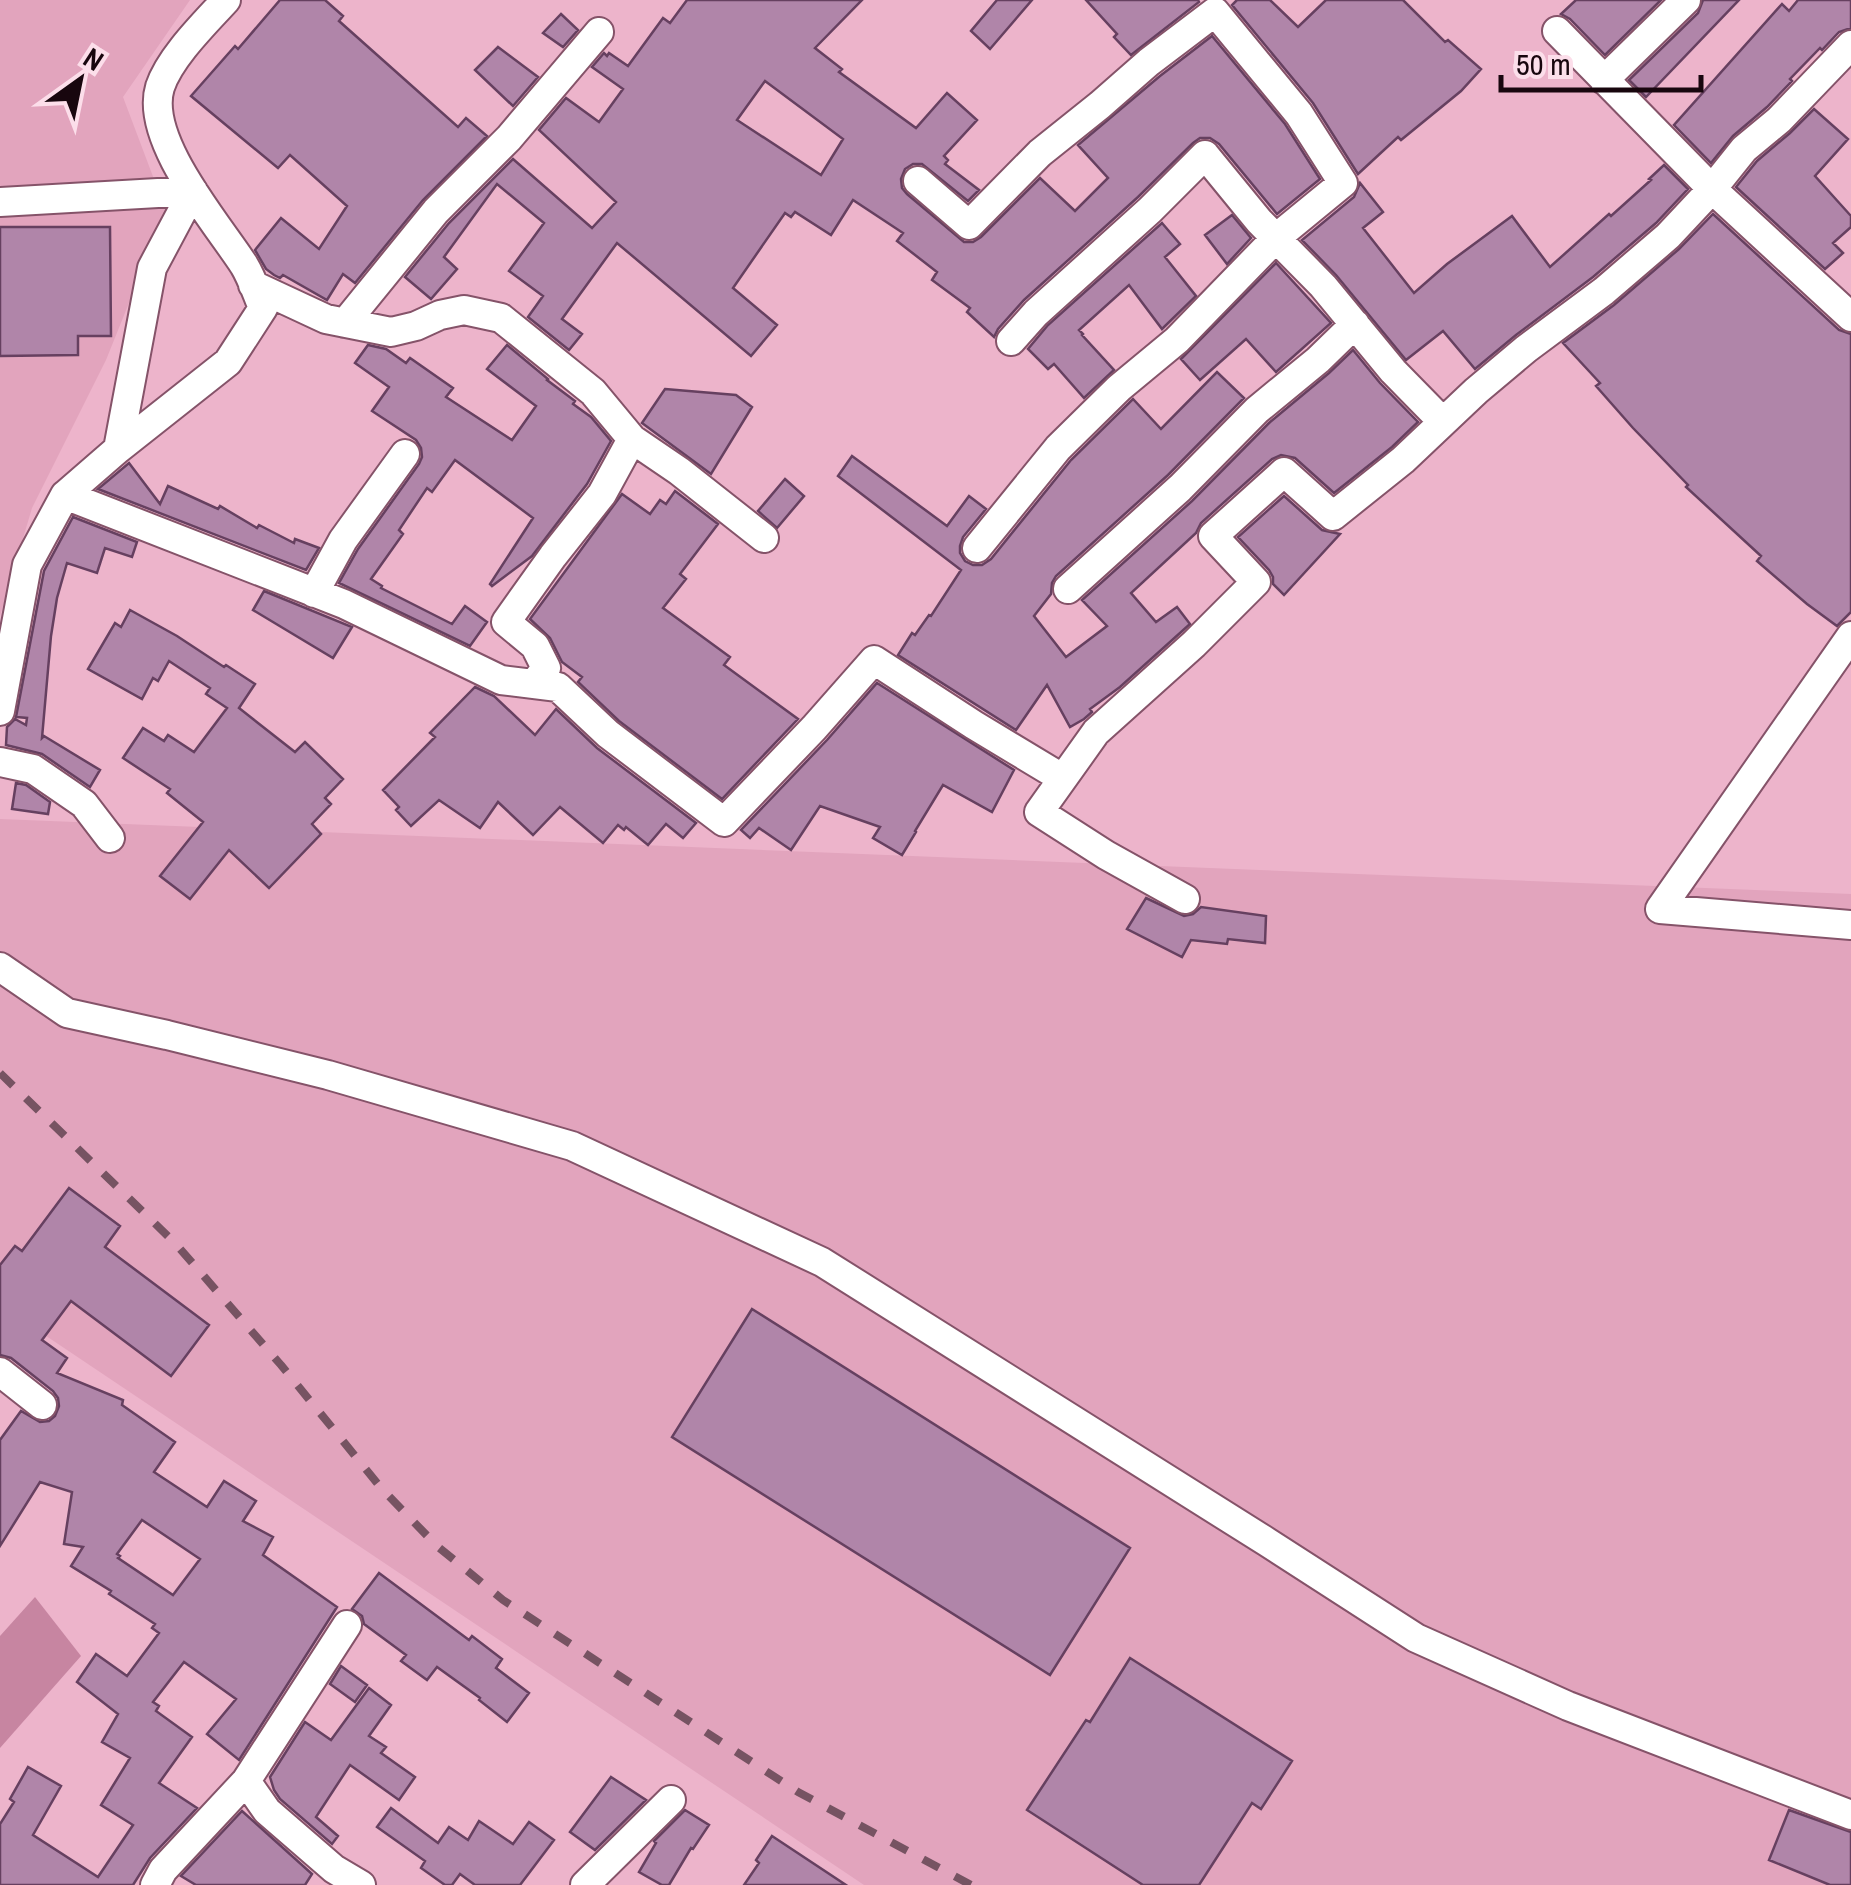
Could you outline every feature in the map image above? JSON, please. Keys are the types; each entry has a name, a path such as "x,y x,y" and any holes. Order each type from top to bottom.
{"street":[{"path":"0,712 26,564 64,495 228,362 263,308 246,270 169,148 158,119 160,87 183,47 226,0"},
{"path":"1604,80 1686,0"},
{"path":"918,181 969,225 1040,153 1215,12 1300,114 1343,183 1276,238 1177,340 1058,448 976,548"},
{"path":"1557,30 1712,189 1851,317"},
{"path":"346,323 436,212 509,138 599,32"},
{"path":"1185,899 1039,812 1096,732 1256,582 1213,536 1284,472 1333,516 1403,460 1526,349 1604,291 1668,236 1744,149 1851,45"},
{"path":"1011,340 1204,155 1323,286 1392,371 1443,422"},
{"path":"0,202 193,191"},
{"path":"118,449 152,268 193,191"},
{"path":"253,284 326,319 392,332 440,314 464,310 501,318 593,392 632,439 764,538"},
{"path":"1068,589 1354,324"},
{"path":"534,684 546,668 535,646 506,622 602,494 632,439"},
{"path":"314,593 343,540 404,454"},
{"path":"64,495 344,604 501,680 558,687 608,734 724,822 874,660 1062,778"},
{"path":"1851,636 1660,909 1851,925"},
{"path":"0,762 32,769 84,804 110,838"},
{"path":"0,967 67,1013 328,1075 572,1146 822,1262 1416,1638 1568,1706 1851,1815"},
{"path":"0,1372 42,1405"},
{"path":"154,1885 163,1870 246,1781 347,1624"},
{"path":"246,1781 267,1811 334,1869 361,1885"},
{"path":"585,1885 671,1800"}],"shaded area":[{"path":"0,0 190,0 123,97 166,211 106,360 32,508 0,616"},
{"path":"0,819 1851,894 1851,1885 864,1885 0,1305"},
{"path":"35,1597 81,1656 0,1748 0,1636"}],"building":[{"path":"280,0 325,0 343,16 339,21 458,127 466,118 487,136 423,200 355,283 343,274 327,300 283,275 274,275 255,250 281,218 319,249 347,206 290,155 278,168 191,96"},
{"path":"687,0 862,0 815,48 842,69 839,72 916,128 947,93 977,120 944,156 948,160 945,164 979,190 968,201 922,164 905,169 901,179 907,194 964,242 981,237 1040,178 1075,211 1108,178 1078,145 1212,36 1285,124 1320,179 1277,214 1219,144 1210,138 1200,138 1024,300 994,337 967,312 970,308 932,280 937,272 897,241 903,233 853,200 831,235 795,212 791,217 785,213 733,288 777,325 751,356 617,243 562,319 582,334 569,350 528,317 543,296 509,271 544,223 497,184 444,257 457,269 431,299 405,277 449,223 513,159 592,228 616,202 539,130 566,98 599,122 623,89 592,67 604,53 628,66 663,18 670,23","holes":["765,81 843,139 821,175 737,120"]},
{"path":"997,0 1032,0 990,49 971,31"},
{"path":"1086,0 1198,0 1199,2 1131,55"},
{"path":"1237,0 1270,0 1298,27 1326,0 1403,0 1445,42 1448,40 1481,69 1461,91 1401,140 1398,137 1358,174 1313,103 1232,5"},
{"path":"1576,0 1661,0 1605,55 1561,14"},
{"path":"1703,0 1739,0 1646,97 1629,80 1698,13"},
{"path":"1798,0 1851,0 1851,28 1839,32 1820,48 1711,163 1674,125 1782,4 1789,11"},
{"path":"561,14 578,30 563,47 543,33"},
{"path":"498,47 538,77 513,106 475,70"},
{"path":"1814,109 1848,139 1815,176 1851,216 1851,227 1833,243 1843,253 1825,269 1736,187 1757,161"},
{"path":"1664,165 1688,189 1656,223 1593,277 1475,369 1443,331 1406,360 1302,240 1354,197 1360,183 1383,212 1363,228 1414,293 1512,216 1550,267"},
{"path":"1713,214 1839,330 1851,334 1851,612 1837,626 1757,561 1761,556 1686,487 1563,343 1614,305"},
{"path":"1232,215 1251,238 1227,264 1205,235"},
{"path":"1162,223 1180,244 1165,257 1196,296 1162,329 1129,285 1079,330 1114,370 1084,398 1054,364 1048,369 1028,349 1048,325"},
{"path":"0,227 110,227 111,336 78,336 78,355 0,356"},
{"path":"1276,263 1331,323 1276,372 1246,339 1200,380 1181,359"},
{"path":"368,345 386,349 406,363 410,358 453,388 446,397 512,440 536,406 487,369 507,345 575,401 573,404 591,417 611,441 587,484 532,556 492,586 533,518 455,460 432,492 427,488 399,530 403,534 371,579 381,588 452,624 465,606 487,622 470,646 339,583 422,457 416,440 372,411 389,387 355,363"},
{"path":"1353,350 1418,422 1334,493 1295,458 1281,455 1272,459 1131,593 1156,622 1177,607 1190,624 1090,709 1092,712 1084,719 1070,727 1047,685 1016,730 898,655 912,633 915,635 931,616 961,570 838,476 852,456 947,526 969,496 986,509 960,546 965,561 982,565 1071,460 1133,399 1161,429 1217,372 1244,398 1168,475 1056,576 1051,594 1034,616 1066,657 1107,626 1082,600 1192,501 1269,423"},
{"path":"665,389 736,395 752,407 711,474 642,423"},
{"path":"129,463 160,504 168,486 218,509 220,506 257,528 259,525 294,543 295,539 319,548 306,570 98,489"},
{"path":"785,479 804,496 777,528 758,511"},
{"path":"675,491 718,524 680,574 686,579 663,608 730,657 724,665 798,719 722,799 619,721 578,682 582,677 562,662 550,638 530,619 622,494 650,514 660,500 666,504"},
{"path":"1284,496 1322,530 1340,534 1284,595 1273,584 1269,570 1238,537"},
{"path":"73,517 137,542 132,557 105,548 97,573 67,563 57,598 42,738 100,770 90,787 42,754 6,745 7,727 15,719 26,725 27,718 16,717 44,571"},
{"path":"264,591 352,627 333,658 253,610"},
{"path":"130,610 255,684 239,708 295,752 305,742 343,779 325,798 331,804 312,824 321,834 269,888 229,850 190,899 160,876 203,822 167,793 170,789 123,758 143,728 164,741 168,735 194,752 227,708 206,694 210,688 169,661 158,681 153,678 142,699 88,669 115,623 121,627"},
{"path":"877,683 1014,770 992,812 943,785 902,855 873,838 880,827 820,806 791,850 759,828 750,838 741,830"},
{"path":"475,687 494,696 535,735 556,709 597,748 696,823 683,838 666,824 648,845 618,825 603,843 560,807 533,835 498,802 480,828 439,800 411,826 383,790 435,737 430,733"},
{"path":"16,783 26,785 50,802 48,814 12,809"},
{"path":"1146,898 1184,916 1201,907 1266,916 1265,943 1191,940 1182,957 1127,929"},
{"path":"69,1188 120,1226 105,1247 209,1325 171,1376 71,1301 42,1340 67,1358 57,1373 123,1400 122,1405 175,1442 154,1472 207,1507 224,1481 256,1501 243,1521 273,1537 263,1555 337,1607 239,1760 207,1734 236,1699 184,1662 153,1702 159,1706 156,1711 192,1737 159,1783 197,1808 150,1858 133,1885 0,1885 0,1824 28,1767 61,1786 33,1835 98,1877 133,1825 101,1805 130,1758 102,1742 118,1714 77,1682 96,1654 127,1676 159,1633 152,1628 155,1624 71,1566 83,1547 64,1544 72,1492 40,1482 0,1546 0,1440 21,1411 40,1422 49,1421 59,1406 53,1391 11,1358 0,1355 0,1265 15,1246 22,1251","holes":["142,1520 200,1559 173,1595 117,1554"]},
{"path":"752,1309 1130,1548 1050,1675 672,1437"},
{"path":"379,1573 469,1640 472,1636 502,1659 496,1668 529,1693 507,1722 437,1667 427,1680 401,1661 406,1655 364,1624 362,1616 352,1609"},
{"path":"1130,1658 1292,1761 1261,1809 1252,1803 1199,1885 1143,1885 1027,1810"},
{"path":"341,1666 367,1685 355,1702 330,1684"},
{"path":"369,1688 391,1705 369,1736 386,1747 381,1753 415,1777 399,1800 350,1765 316,1817 338,1836 332,1844 280,1799 270,1777 305,1722 331,1740"},
{"path":"611,1777 646,1800 595,1850 570,1832"},
{"path":"391,1808 438,1843 449,1827 468,1840 479,1821 513,1844 529,1822 554,1840 520,1885 475,1885 460,1874 452,1885 445,1885 421,1868 425,1861 377,1827"},
{"path":"685,1810 709,1825 669,1885 662,1885 639,1872 654,1841"},
{"path":"1789,1810 1851,1832 1851,1885 1830,1885 1769,1860"},
{"path":"242,1811 312,1874 305,1885 196,1885 181,1876"},
{"path":"772,1836 846,1885 744,1885"}],"railway":[{"path":"0,1073 175,1243 382,1489 437,1546 503,1600 798,1792 971,1885"}]}
